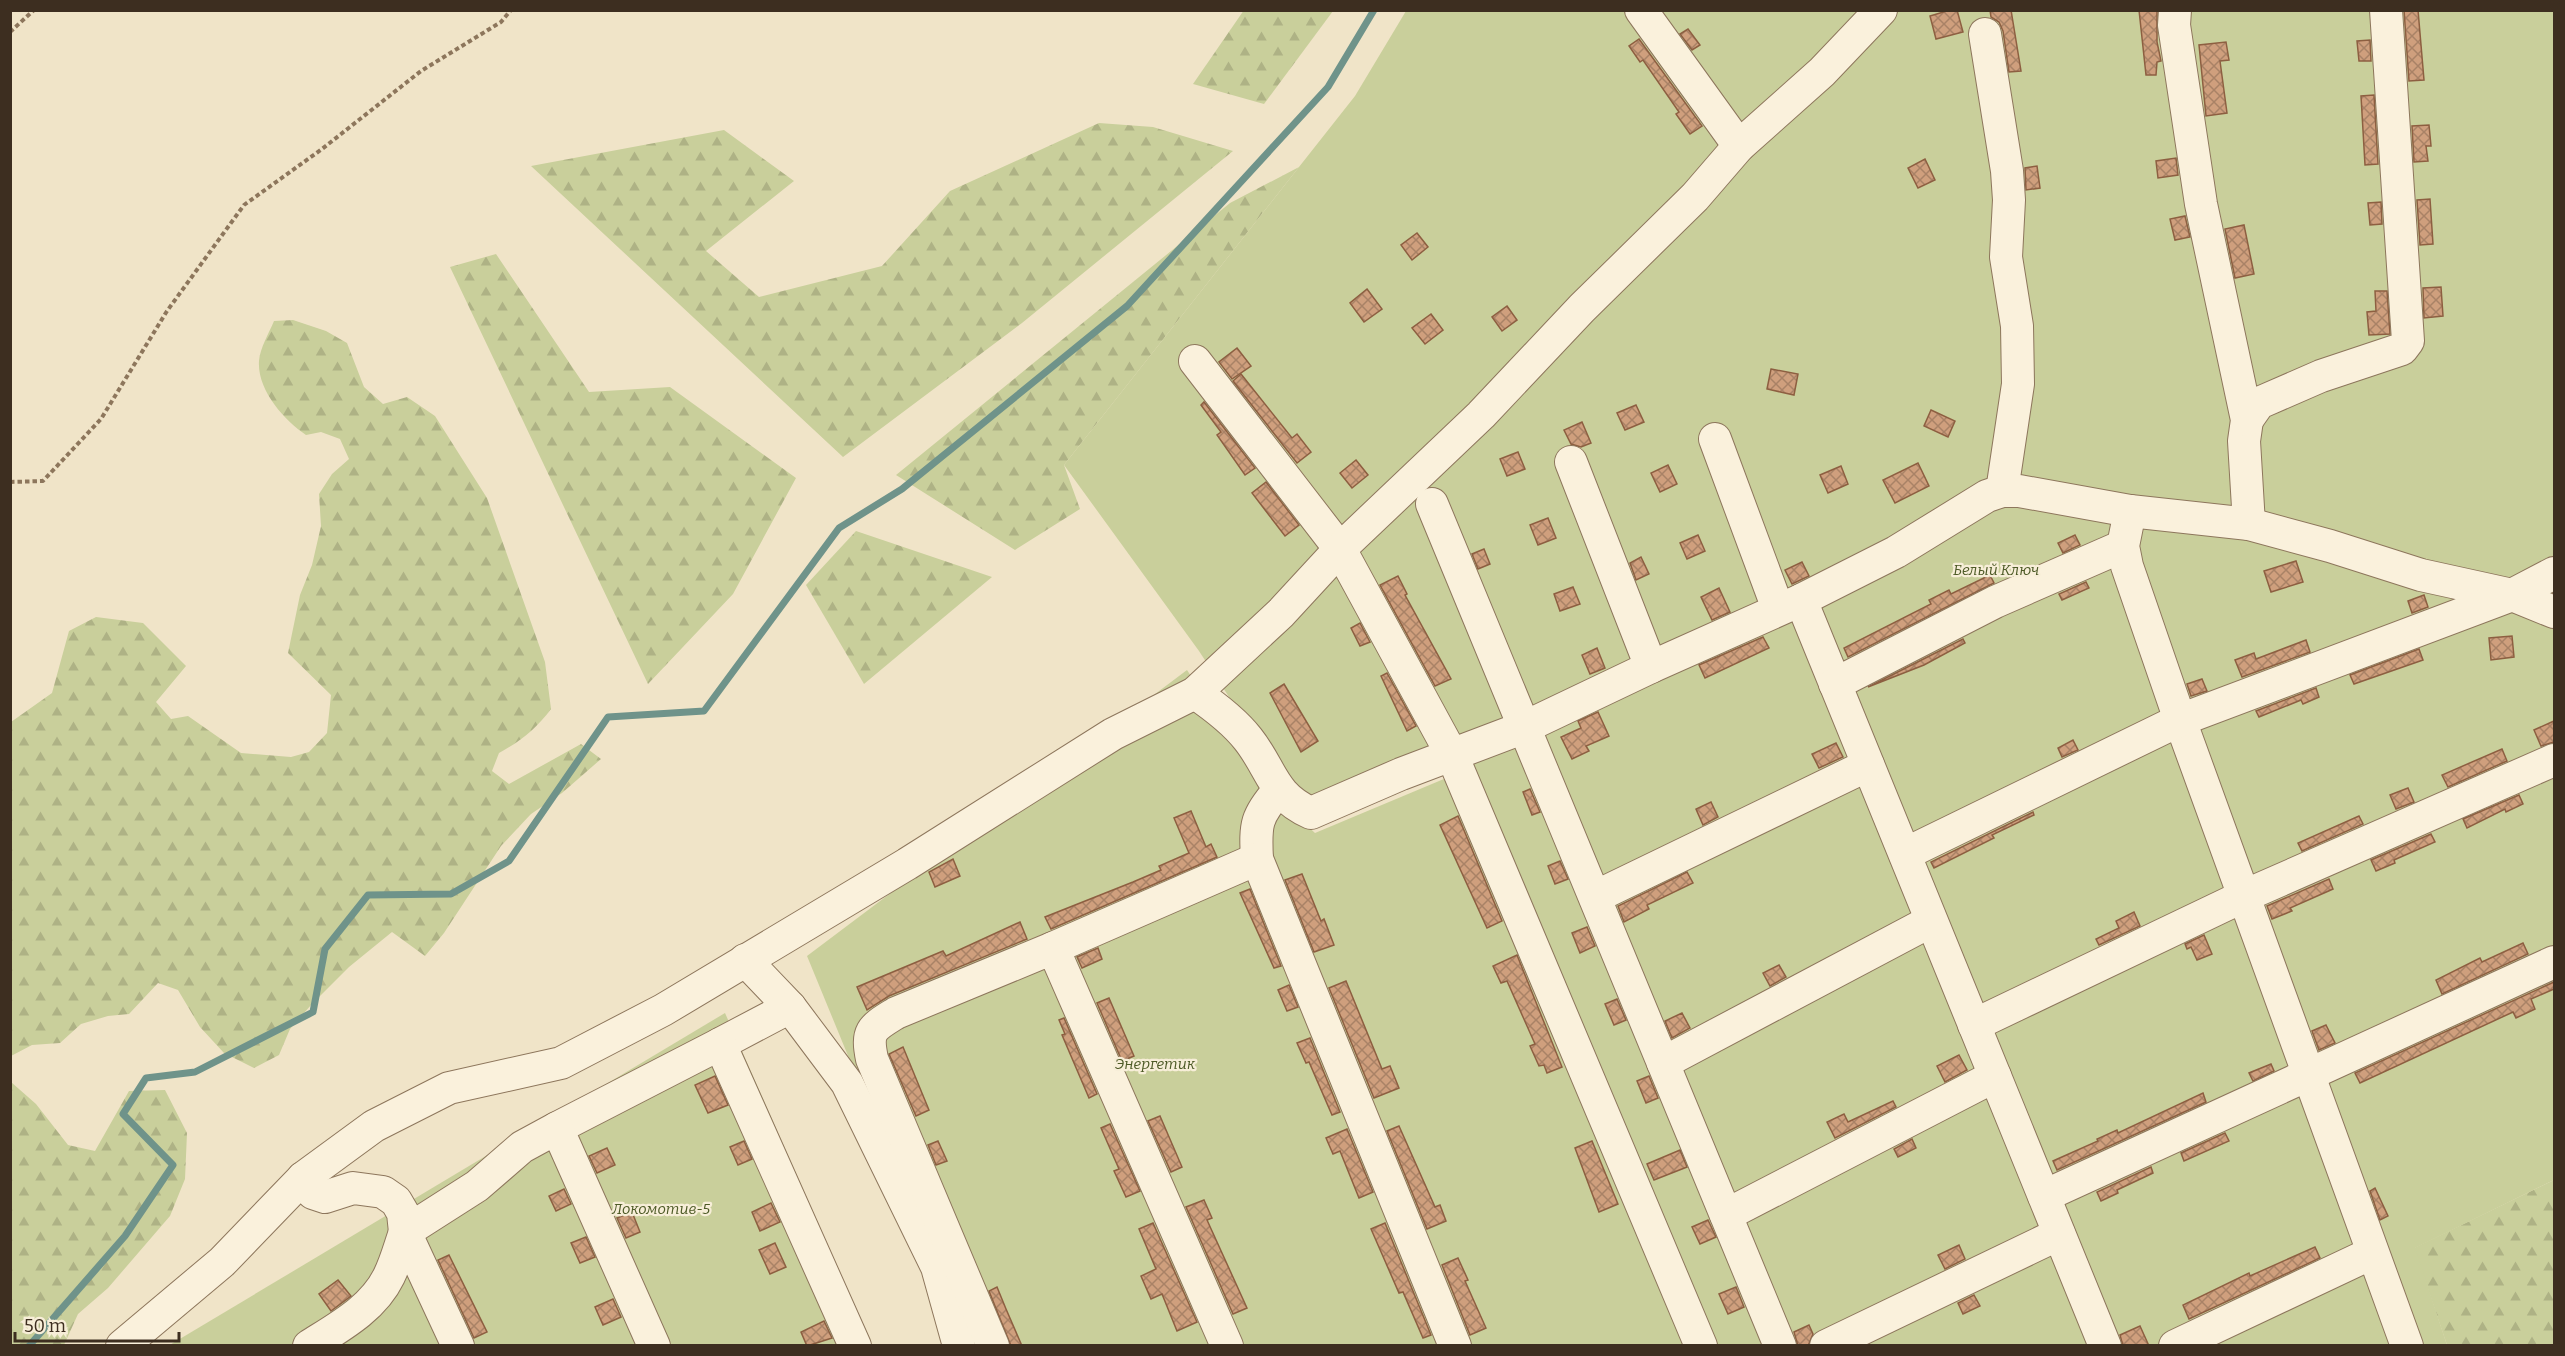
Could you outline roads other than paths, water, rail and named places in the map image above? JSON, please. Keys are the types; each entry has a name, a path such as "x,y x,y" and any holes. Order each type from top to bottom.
{"street":[{"path":"1641,10 1739,146"},
{"path":"2175,10 2174,26 2201,204 2247,420 2244,441 2249,524"},
{"path":"2247,420 2259,403 2321,376 2402,349 2408,341 2386,10"},
{"path":"122,1346 222,1262 303,1178 374,1126 449,1088 561,1063 663,1010 907,864 1113,734 1195,693 1281,613 1340,549 1481,415 1582,308 1695,196 1739,146 1822,72 1866,16"},
{"path":"1985,34 2007,171 2009,200 2006,257 2017,326 2018,384 2002,491"},
{"path":"1195,361 1340,549 1452,755 1701,1346"},
{"path":"1715,440 1790,604 1836,684 2105,1346"},
{"path":"1571,462 1651,667"},
{"path":"1195,693 1218,709 1248,739 1279,789 1292,805 1311,813 1452,755 1525,728 1896,552 1987,496 2002,491 2019,491 2130,511 2249,524 2330,546 2421,575 2512,595 2554,612"},
{"path":"1432,504 1780,1346"},
{"path":"2130,511 2123,546 2127,566 2180,720 2407,1346"},
{"path":"1836,684 1995,602 2123,546"},
{"path":"1905,854 2180,720 2512,595 2554,573"},
{"path":"1974,1025 2244,896 2554,760"},
{"path":"1595,897 1868,765"},
{"path":"1279,789 1261,810 1256,833 1257,859 1455,1346"},
{"path":"993,1346 872,1059 868,1041 873,1027 896,1013 1053,948 1257,859"},
{"path":"1663,1063 1931,921"},
{"path":"1053,948 1227,1346"},
{"path":"745,960 790,1007 848,1083 937,1267 959,1346"},
{"path":"2044,1196 2310,1076 2554,962"},
{"path":"309,1346 356,1316 373,1300 389,1277 405,1232 477,1186 522,1147 790,1007"},
{"path":"720,1044 855,1346"},
{"path":"1726,1215 1995,1077"},
{"path":"557,1128 654,1346"},
{"path":"303,1178 313,1193 325,1197 353,1188 383,1192 396,1201 403,1213 405,1232 458,1346"},
{"path":"1826,1346 2059,1234"},
{"path":"2175,1346 2372,1252"}],"waterway":[{"path":"29,1346 125,1236 173,1165 123,1114 146,1078 195,1072 313,1012 325,949 368,895 451,894 509,861 608,717 704,711 839,528 902,489 1127,306 1328,87 1374,10"}],"park label":[{"name":"Белый Ключ","path":"1996,570"},
{"name":"Энергетик","path":"1155,1064"},
{"name":"Локомотив-5","path":"661,1209"}]}
